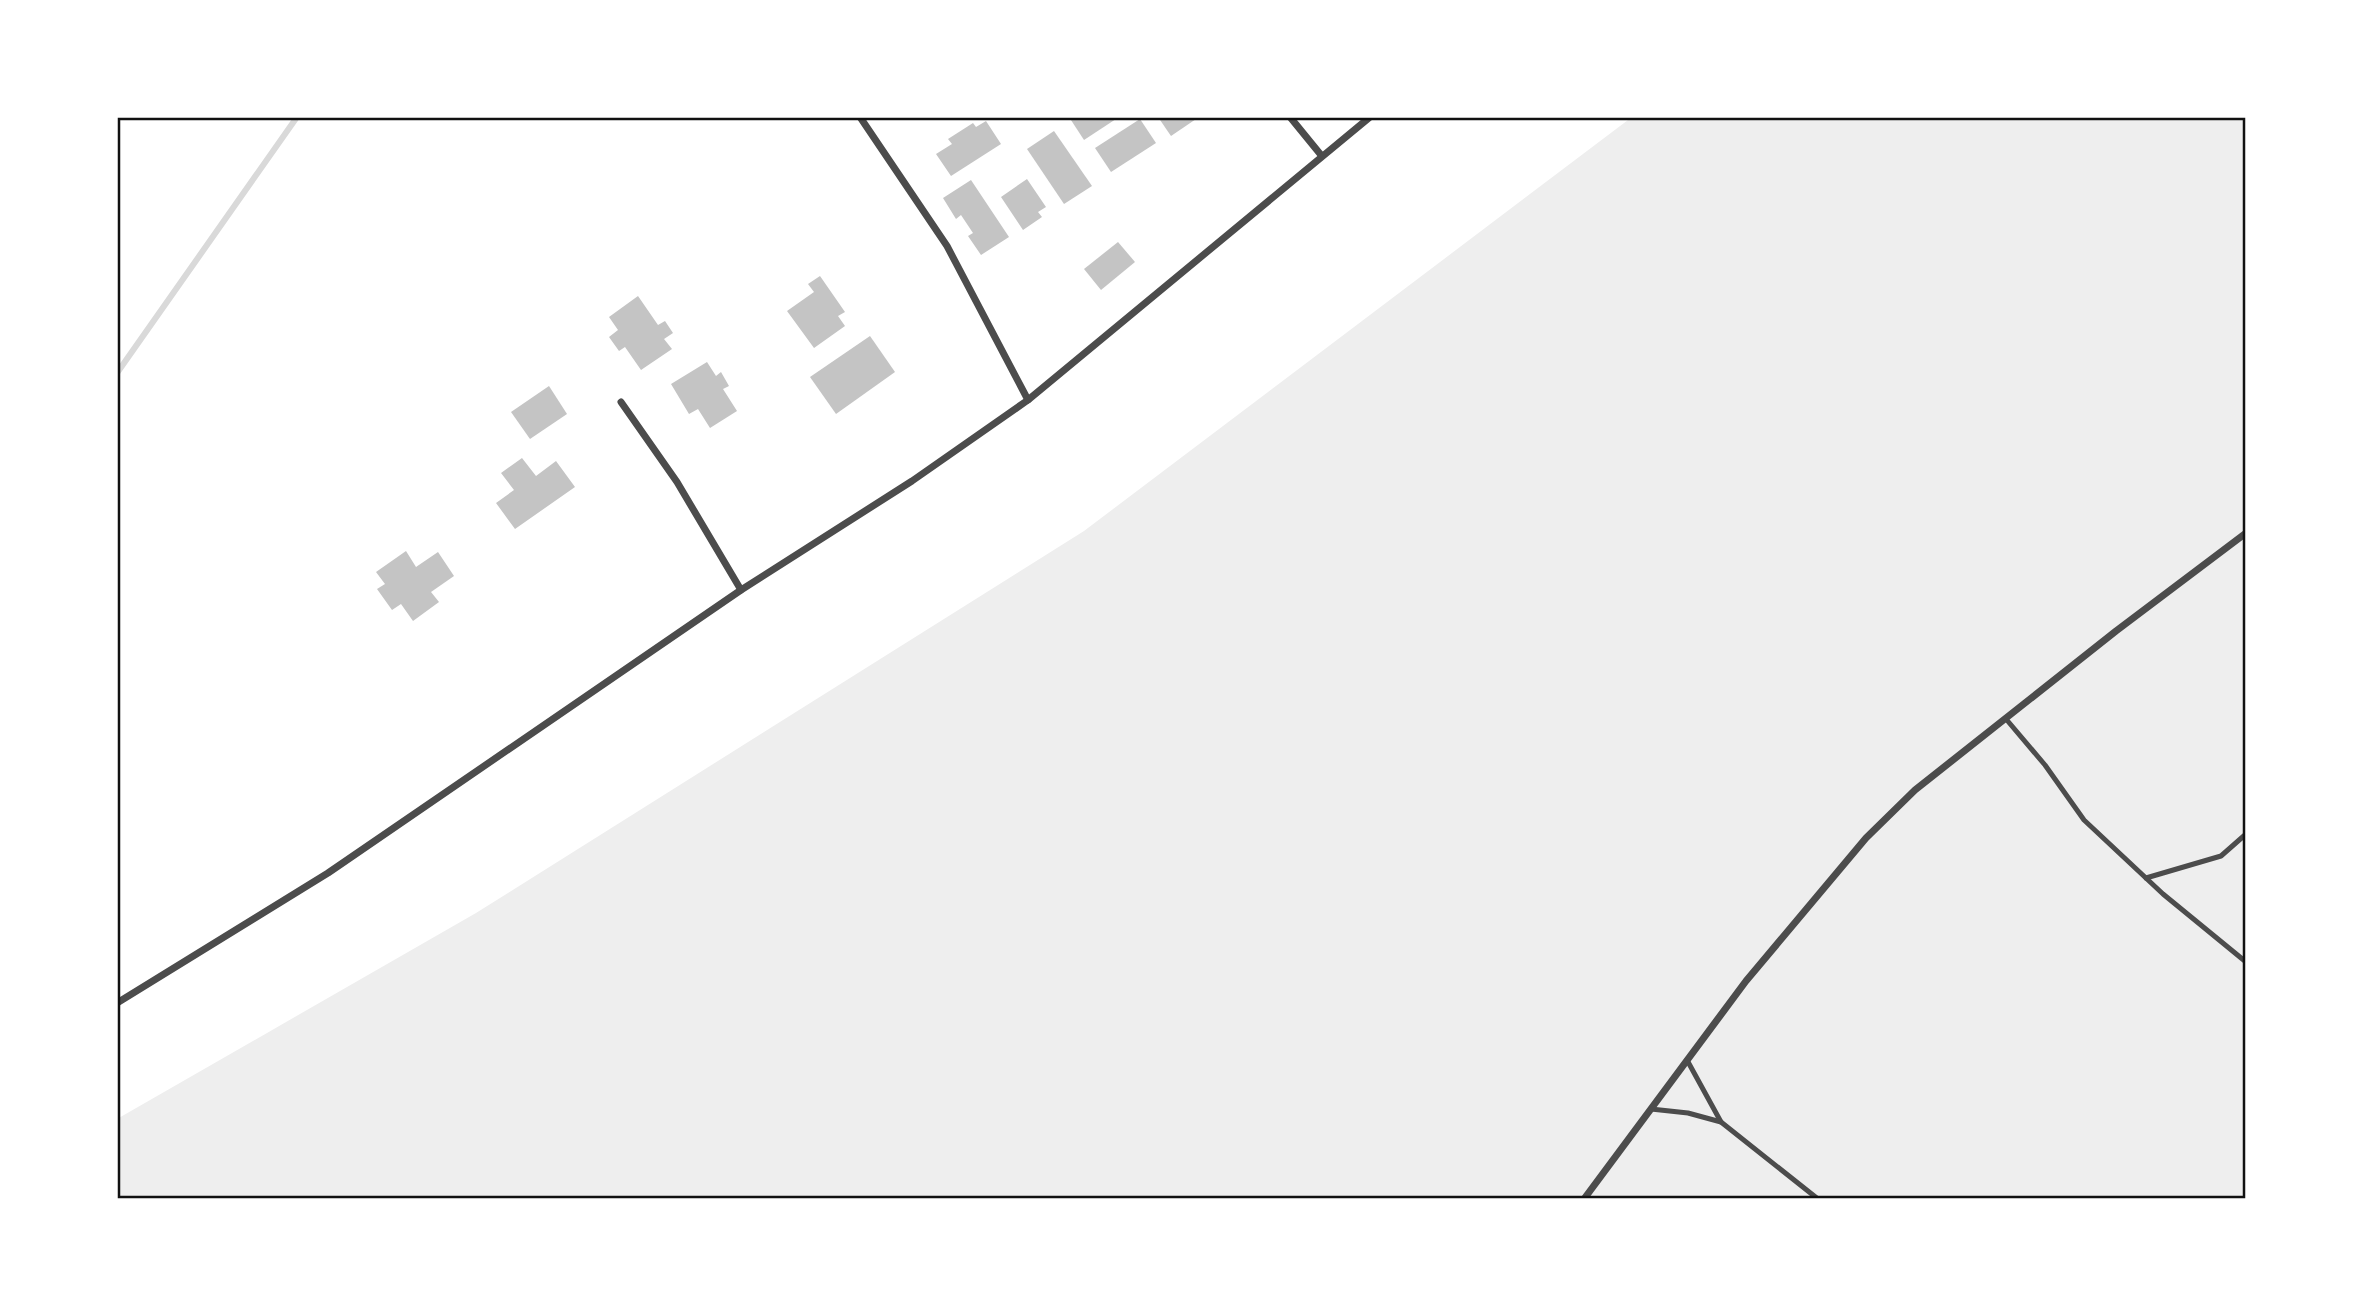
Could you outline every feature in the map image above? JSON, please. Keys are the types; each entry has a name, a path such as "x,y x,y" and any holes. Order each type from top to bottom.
{"street":[{"path":"860,117 947,246 1028,400"},
{"path":"1290,117 1321,155"},
{"path":"117,1003 327,873 741,590 912,481 1028,400 1370,117"},
{"path":"621,402 677,482 741,590"},
{"path":"1584,1199 1746,981 1866,838 1915,790 2116,631 2246,533"}],"lane":[{"path":"2006,719 2045,765 2084,820 2146,878 2246,962"},
{"path":"2146,878 2221,856 2246,834"},
{"path":"1687,1060 1721,1122 1818,1199"},
{"path":"1651,1109 1688,1113 1721,1122"}],"shaded area":[{"path":"1632,117 2246,117 2246,1199 117,1199 117,1119 476,913 1084,531"}],"building":[{"path":"1069,117 1119,117 1084,140"},
{"path":"1158,117 1199,117 1171,136"},
{"path":"1140,119 1156,143 1111,172 1095,148"},
{"path":"986,121 1001,144 951,176 936,154 952,144 948,139 973,123 976,127"},
{"path":"1054,131 1092,186 1064,204 1027,149"},
{"path":"1027,179 1046,207 1038,212 1042,217 1023,230 1001,197"},
{"path":"971,180 1009,237 981,255 968,236 973,233 961,215 956,219 943,198"},
{"path":"1118,242 1135,262 1101,290 1084,269"},
{"path":"820,276 845,312 838,316 845,326 814,348 787,311 814,292 808,284"},
{"path":"638,296 658,325 665,321 673,333 664,339 672,349 641,370 625,347 619,351 609,337 618,330 609,317"},
{"path":"870,336 895,372 836,414 810,377"},
{"path":"707,362 716,376 721,372 729,386 723,389 737,411 710,428 698,409 689,414 671,384"},
{"path":"549,386 567,414 530,439 511,412"},
{"path":"522,458 536,476 556,461 575,487 515,529 496,503 514,490 501,473"},
{"path":"406,551 416,567 438,552 454,576 431,592 439,602 413,621 401,604 392,610 377,589 385,584 376,572"}],"waterway":[{"path":"117,373 297,117"}]}
